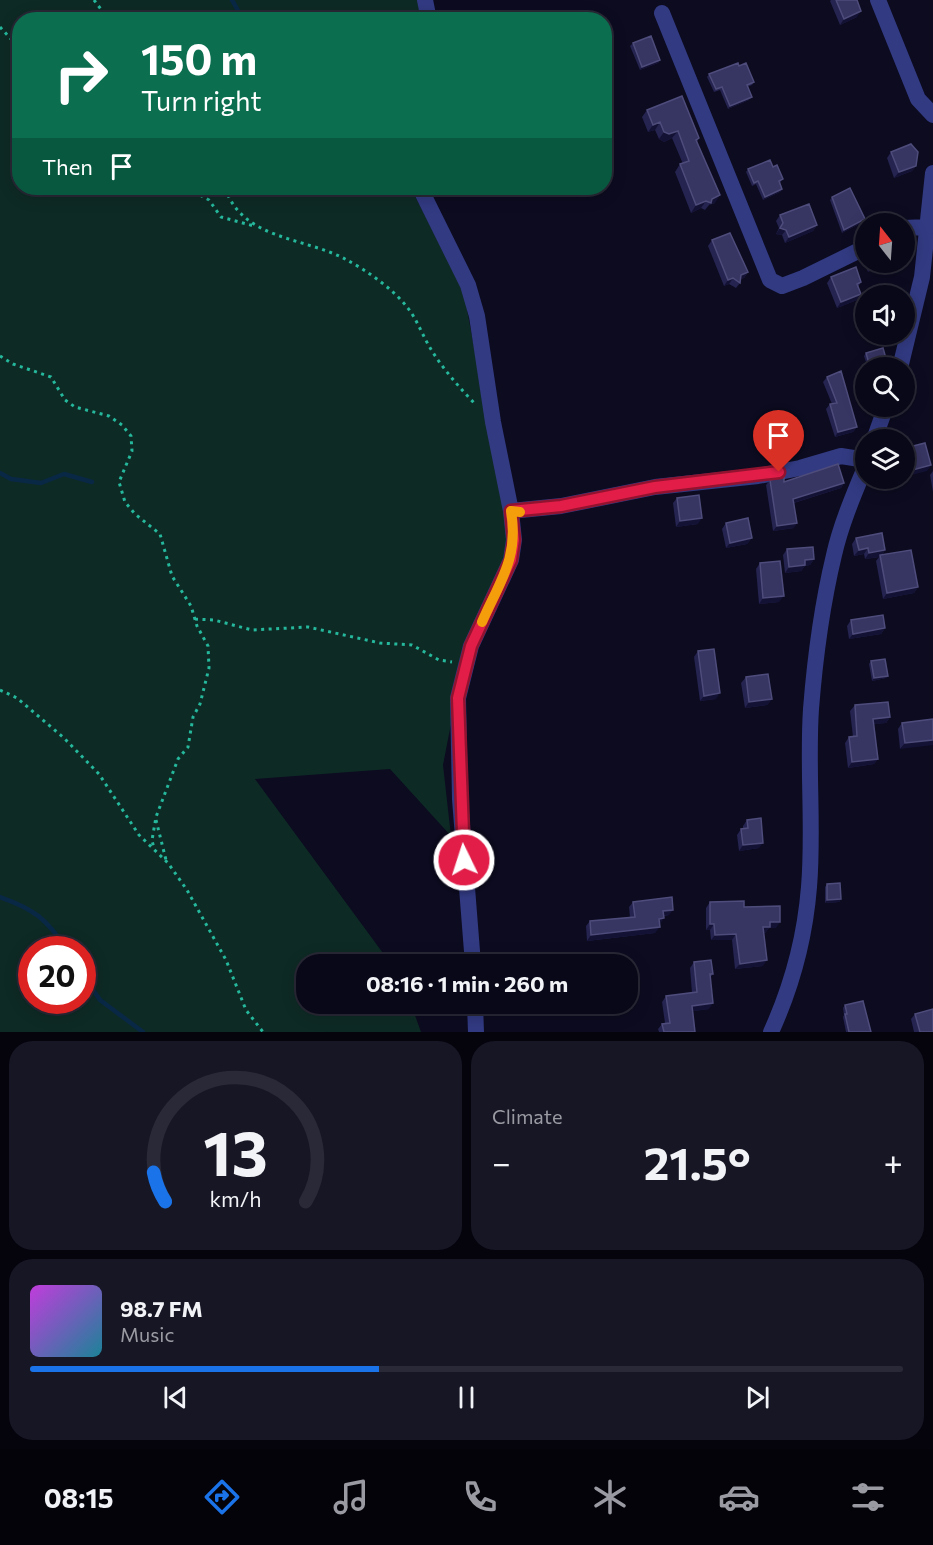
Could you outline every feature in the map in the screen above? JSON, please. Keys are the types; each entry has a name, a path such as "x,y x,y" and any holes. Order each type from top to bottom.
{"street":[{"path":"878,0 918,99 933,115"},
{"path":"662,13 770,280 782,286 855,252"},
{"path":"903,357 916,306 928,227 933,173"},
{"path":"423,195 468,285 477,316 514,540 511,560 471,646 458,698 457,731 472,954"},
{"path":"915,228 928,227"},
{"path":"511,511 551,507 655,487 758,476 800,468 841,456 855,458"},
{"path":"771,1032 796,964 806,917 809,885 811,710 826,594 845,516 856,489"},
{"path":"475,1014 476,1032"}],"path":[{"path":"0,27 12,38"},
{"path":"200,195 209,200 221,216 259,227"},
{"path":"228,195 243,216 267,233 320,248 346,260 372,277 407,306 432,351 454,381 493,422"},
{"path":"0,356 13,364 51,377 65,400 75,407 109,416 131,436 132,451 119,482 125,502 135,514 160,534 172,576 191,606 208,646 209,668 200,704 193,717 188,747 178,759 156,817 152,840 154,849"},
{"path":"195,619 214,620 252,630 308,627 380,643 412,645 439,660 464,667"},
{"path":"0,690 17,698 64,738 99,774 129,823 167,861 187,890 226,960 246,1010 263,1032"},
{"path":"156,817 167,861"}],"green space":[{"path":"0,0 418,0 421,12 12,12 12,195 415,195 464,293 510,543 466,647 443,765 451,836 390,769 255,779 384,954 296,954 296,1014 415,1014 421,1032 0,1032"}],"building":[{"path":"836,0 857,0 861,11 844,19"},
{"path":"651,36 660,60 642,67 633,43"},
{"path":"738,63 739,66 746,63 754,82 747,85 752,97 730,106 722,87 716,89 709,74"},
{"path":"682,96 699,138 696,140 720,195 712,199 711,203 706,201 696,205 680,164 689,161 678,131 669,134 664,132 660,122 653,125 647,110"},
{"path":"911,144 918,152 916,166 899,172 891,152"},
{"path":"770,160 773,167 777,165 783,179 779,181 782,189 765,197 758,181 754,183 748,169"},
{"path":"850,188 862,213 855,213 855,224 844,230 832,197"},
{"path":"809,204 817,225 789,237 786,230 780,228 783,223 780,215"},
{"path":"730,233 748,272 741,275 740,283 733,278 728,280 712,240"},
{"path":"855,267 855,273 858,273 861,282 855,285 855,296 841,302 831,277"},
{"path":"883,348 886,357 867,357 866,353"},
{"path":"841,371 857,427 838,432 830,404 837,403 827,377"},
{"path":"925,443 931,465 915,469 915,446"},
{"path":"838,464 844,483 793,499 797,523 777,526 770,480 784,477 784,482"},
{"path":"699,495 702,518 680,521 677,498"},
{"path":"748,518 752,538 730,543 726,523"},
{"path":"882,533 885,550 869,553 868,548 859,550 856,538"},
{"path":"813,547 814,559 805,560 805,565 789,567 787,549"},
{"path":"911,550 918,587 887,593 880,555"},
{"path":"780,561 784,596 763,598 760,563"},
{"path":"883,615 885,628 853,634 851,620"},
{"path":"714,649 720,693 704,696 698,651"},
{"path":"885,659 888,676 874,678 871,661"},
{"path":"768,674 772,699 749,702 746,677"},
{"path":"888,702 890,717 873,719 878,759 852,762 849,737 857,736 855,705"},
{"path":"933,719 933,740 905,743 902,723"},
{"path":"761,818 763,843 743,845 741,829 748,828 747,820"},
{"path":"840,883 841,899 827,900 827,884"},
{"path":"672,897 673,910 663,911 664,918 659,919 660,927 591,935 590,921 635,917 633,902"},
{"path":"744,901 744,907 780,906 780,922 770,922 770,927 763,927 767,960 740,964 736,934 715,935 714,924 710,924 710,902"},
{"path":"711,960 713,1003 692,1006 695,1032 664,1032 662,1024 670,1023 666,996 697,992 694,962"},
{"path":"863,1001 871,1032 849,1032 845,1005"},
{"path":"933,1009 933,1032 920,1032 915,1014"}],"waterway":[{"path":"232,0 239,12"},
{"path":"0,473 11,479 41,483 64,474 92,482"},
{"path":"0,897 39,916 57,936"},
{"path":"96,994 100,1000 143,1032"}],"slow traffic":[{"path":"482,622 513,554 511,511 520,512"}],"route":[{"path":"464,860 457,731 458,698 462,672 471,646 513,554 511,511 523,512 561,506 655,487 723,481 779,472"}]}
